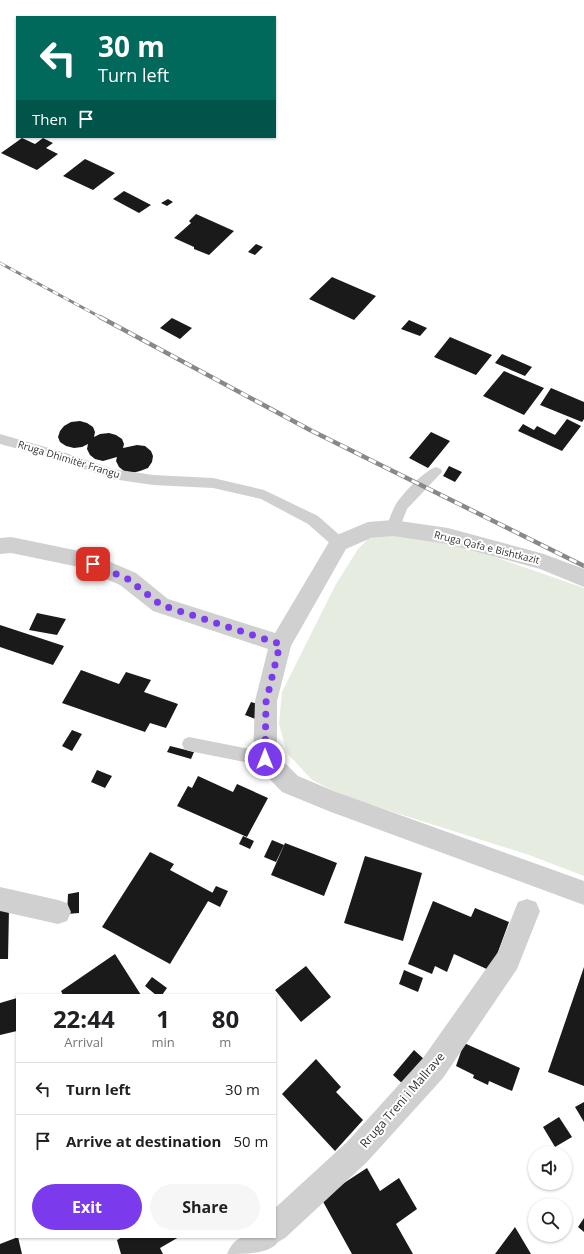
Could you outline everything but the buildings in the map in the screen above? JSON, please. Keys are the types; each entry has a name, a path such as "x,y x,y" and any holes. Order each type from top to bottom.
{"street":[{"name":"Rruga Qafa e Bishtkazit","path":"339,543 368,530 393,528 448,536 544,562 584,578"},
{"path":"339,543 280,644 266,702 265,759 290,784 331,802 584,893"},
{"path":"0,546 11,546 82,559 128,579 161,605 280,644"},
{"path":"0,899 58,912"},
{"name":"Rruga Treni i Mallrave","path":"276,1227 357,1152 433,1068 508,960 526,911"},
{"path":"242,1254 264,1238"}],"lane":[{"name":"Rruga Dhimitër Frangu","path":"0,439 59,455 112,474 153,480 214,483 264,495 313,520 339,543"},
{"path":"393,528 401,507 421,485 436,472"},
{"path":"189,744 265,759"}],"shaded area":[{"path":"403,534 472,549 584,588 584,876 529,855 346,797 312,780 287,753 279,724 282,692 336,584 358,549 368,539"}],"railway":[{"path":"0,263 102,318"},
{"path":"100,317 310,430 584,566"}],"route":[{"path":"93,564 128,579 161,605 280,644 266,702 265,759"}]}
